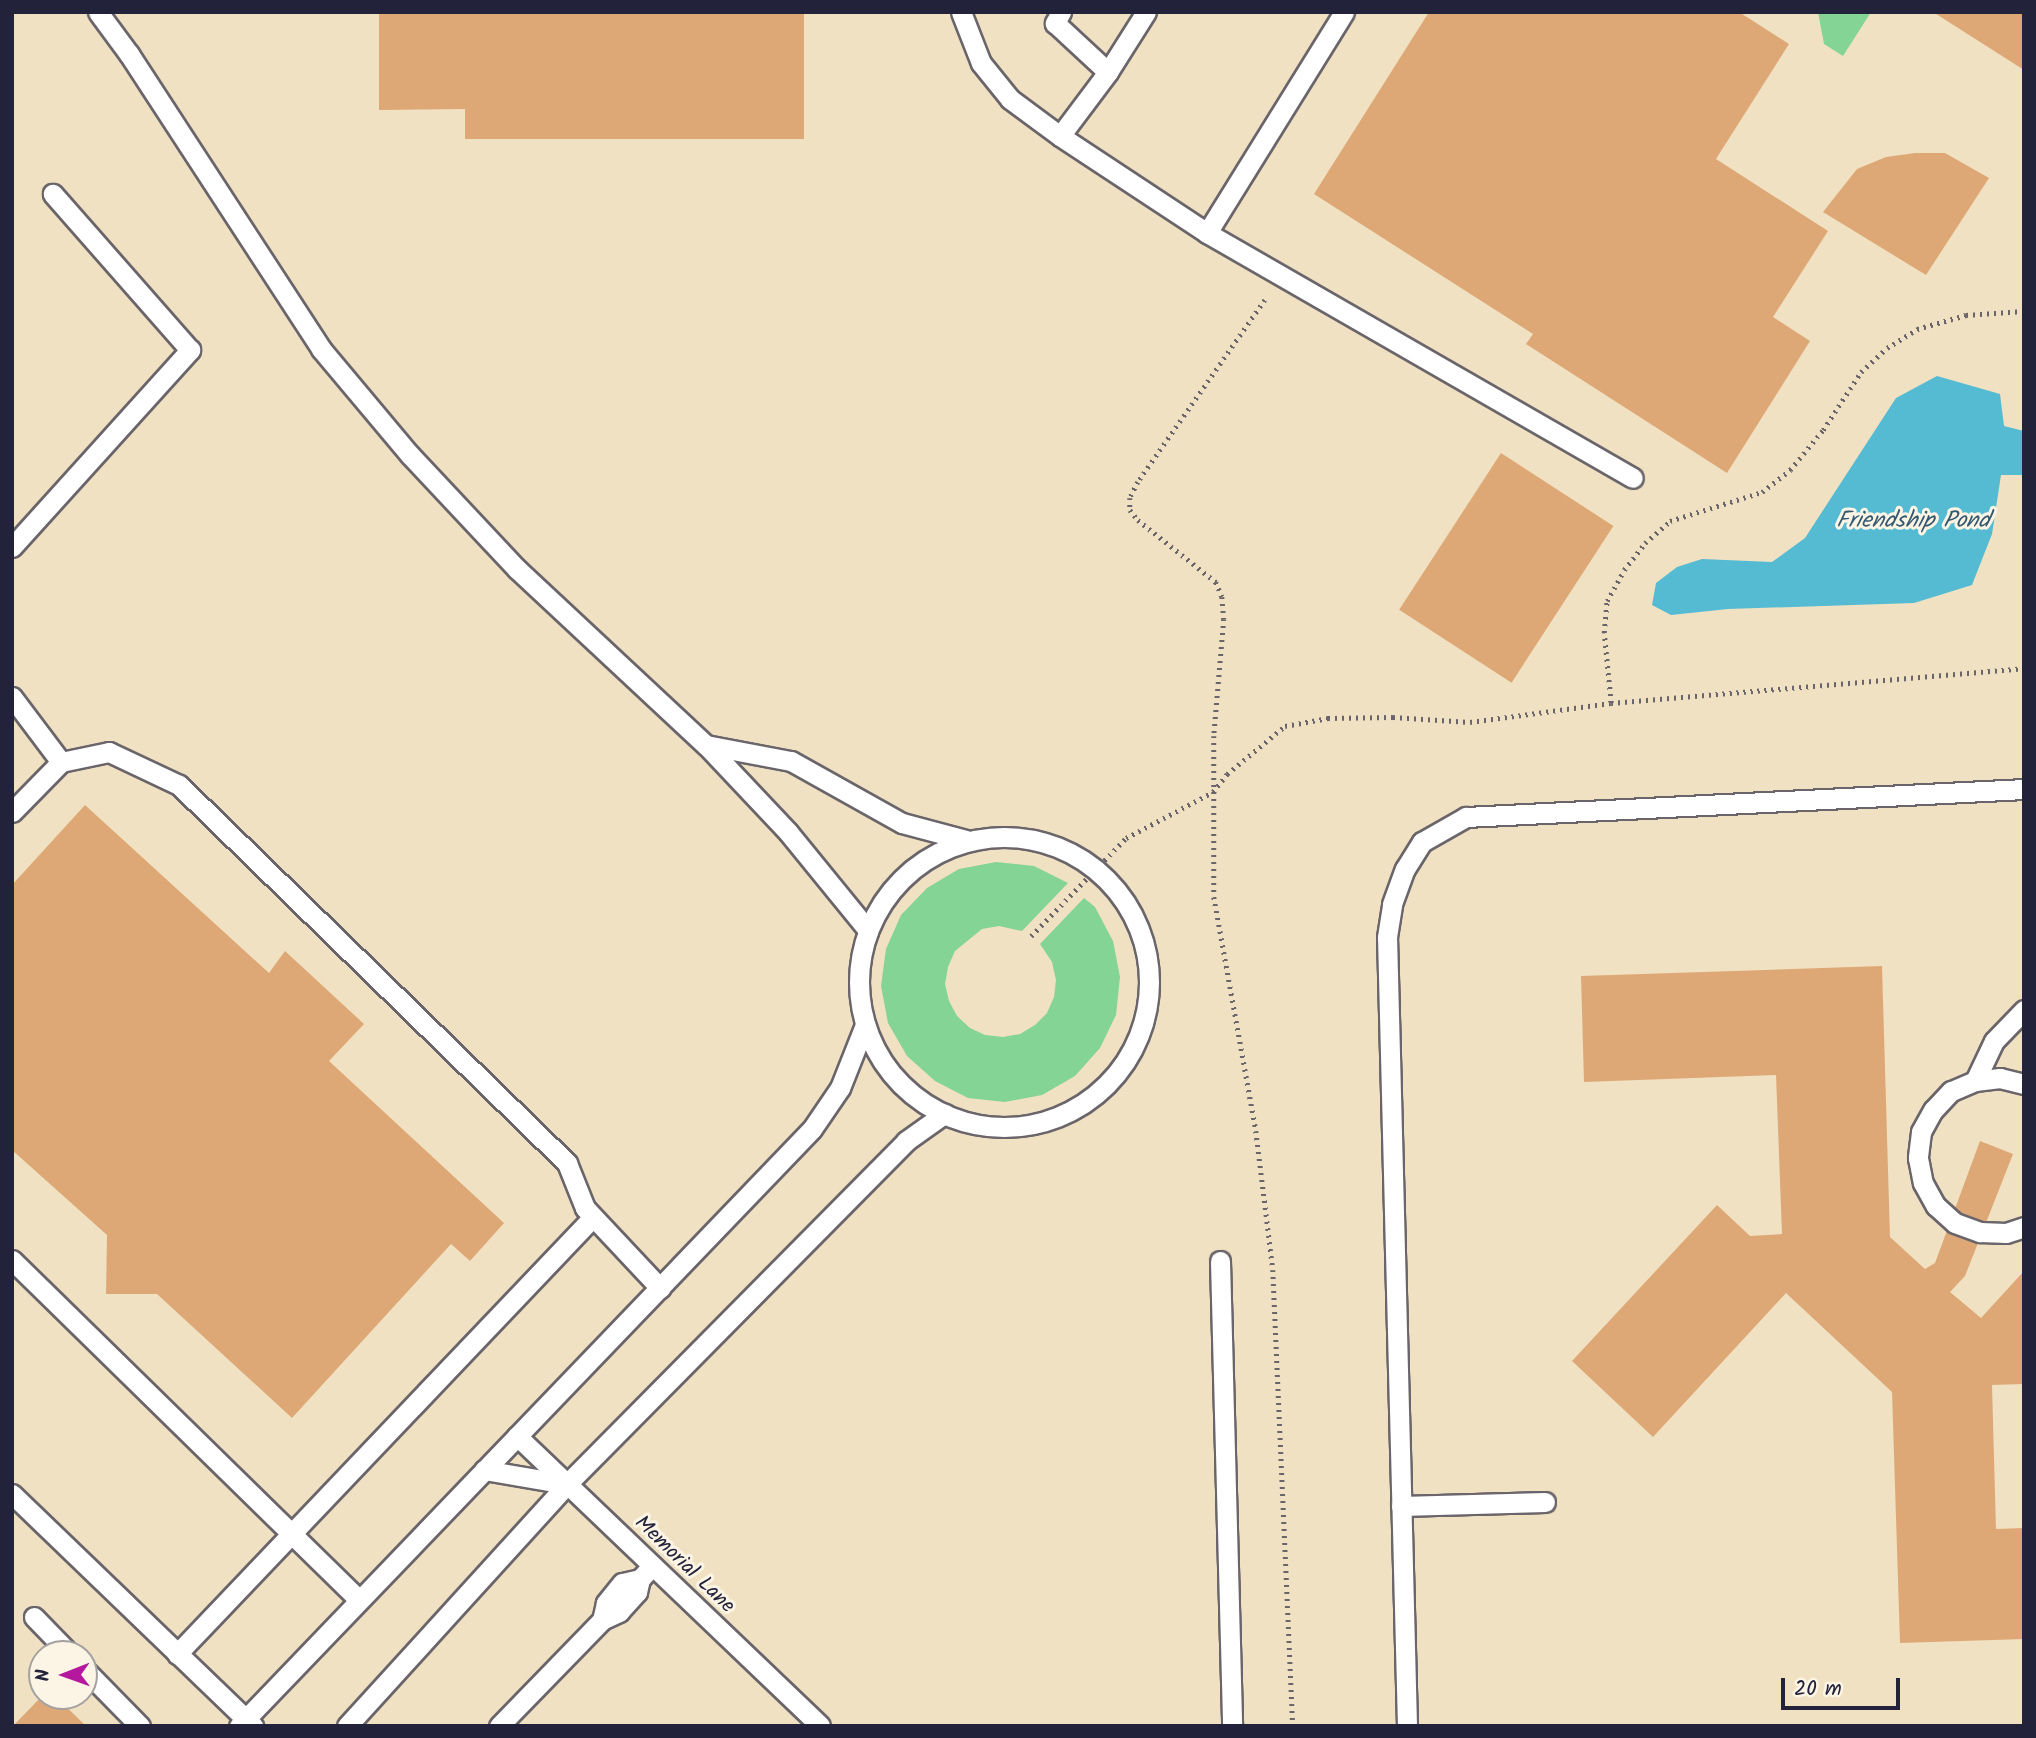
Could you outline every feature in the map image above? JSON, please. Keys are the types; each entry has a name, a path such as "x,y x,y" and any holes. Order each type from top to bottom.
{"lane":[{"path":"98,12 129,54 330,360 410,454 517,569 706,745 788,832 868,930"},
{"path":"961,12 981,63 1010,99 1060,136 1207,233 1633,478"},
{"path":"1062,12 1055,23 1108,72"},
{"path":"1060,136 1108,72 1146,12"},
{"path":"1207,233 1344,12"},
{"path":"12,547 190,350 53,194"},
{"path":"12,697 61,762"},
{"path":"706,745 791,761 902,823 966,840"},
{"path":"12,812 61,762 109,752 179,785 568,1163 585,1208 660,1287"},
{"path":"1407,1726 1387,937 1392,904 1405,869 1422,842 1466,817 2024,789"},
{"path":"1012,835 1057,845 1097,868 1127,902 1146,944 1150,990 1139,1040 1111,1082 1070,1113 1022,1128 972,1125 925,1105 888,1071 865,1025 858,975 868,930 890,890 924,859 966,840 1012,835"},
{"path":"1975,1081 1994,1041 2024,1010"},
{"path":"12,1494 246,1723 358,1600 812,1129 840,1088 865,1025"},
{"path":"2024,1084 2000,1078 1975,1081 1951,1091 1933,1110 1921,1132 1917,1158 1923,1183 1936,1206 1955,1223 1980,1232 2006,1233 2024,1227"},
{"path":"347,1726 567,1484 906,1141 944,1114"},
{"path":"177,1654 593,1217"},
{"path":"12,1260 292,1532 358,1600"},
{"path":"1220,1261 1231,1726"},
{"name":"Memorial Lane","path":"517,1436 567,1484 646,1573 820,1726"},
{"path":"484,1470 567,1484"},
{"path":"1401,1506 1545,1502"},
{"path":"499,1726 602,1620 606,1603 622,1583 646,1573"},
{"path":"34,1617 56,1640"},
{"path":"98,1684 139,1726"}],"path":[{"path":"1281,276 1138,482 1130,498 1130,510 1138,520 1216,582 1222,597 1224,619 1214,736 1214,897 1256,1131 1273,1270 1293,1726"},
{"path":"1611,703 1604,633 1607,601 1623,570 1645,544 1670,521 1762,492 1790,470 1823,430 1861,372 1887,348 1917,329 1966,315 2024,311"},
{"path":"1031,936 1126,838 1213,792 1227,774 1285,726 1328,718 1394,717 1470,722 1611,703 2024,668"}],"green space":[{"path":"1818,12 1871,12 1843,56 1824,44"},
{"path":"996,862 1034,866 1068,883 1022,931 999,926 982,929 955,951 945,984 949,1001 957,1016 970,1028 985,1035 1003,1037 1020,1034 1035,1025 1047,1013 1054,997 1056,980 1052,962 1040,944 1084,898 1095,907 1113,941 1120,977 1116,1015 1100,1048 1075,1076 1042,1095 1005,1102 968,1098 935,1081 907,1056 888,1023 881,986 886,949 901,915 927,888 959,869"}],"water":[{"name":"Friendship Pond","path":"1937,376 2000,394 2004,426 2024,431 2024,475 2001,475 1992,534 1972,585 1914,603 1728,609 1671,615 1652,605 1656,583 1677,567 1702,559 1772,562 1805,538 1896,398"}],"building":[{"path":"379,12 804,12 804,139 465,139 465,109 379,110"},
{"path":"1429,12 1739,12 1789,44 1716,159 1828,231 1773,317 1810,341 1727,473 1526,344 1533,334 1314,194"},
{"path":"1933,12 2024,12 2024,70"},
{"path":"1945,153 1989,178 1926,275 1823,212 1857,169 1886,157"},
{"path":"1501,453 1613,526 1512,683 1399,610"},
{"path":"85,805 269,973 285,951 364,1024 329,1061 504,1223 470,1261 451,1244 292,1418 157,1294 106,1294 107,1235 12,1150 12,885"},
{"path":"1882,966 1890,1237 1925,1269 1935,1263 1980,1141 2013,1154 1965,1276 1950,1292 1981,1318 2024,1271 2024,1384 1992,1385 1996,1529 2024,1528 2024,1639 1900,1643 1892,1392 1786,1293 1653,1437 1572,1361 1717,1205 1750,1236 1782,1234 1776,1075 1584,1082 1581,976"},
{"path":"28,1710 69,1710 86,1726 13,1726"}]}
